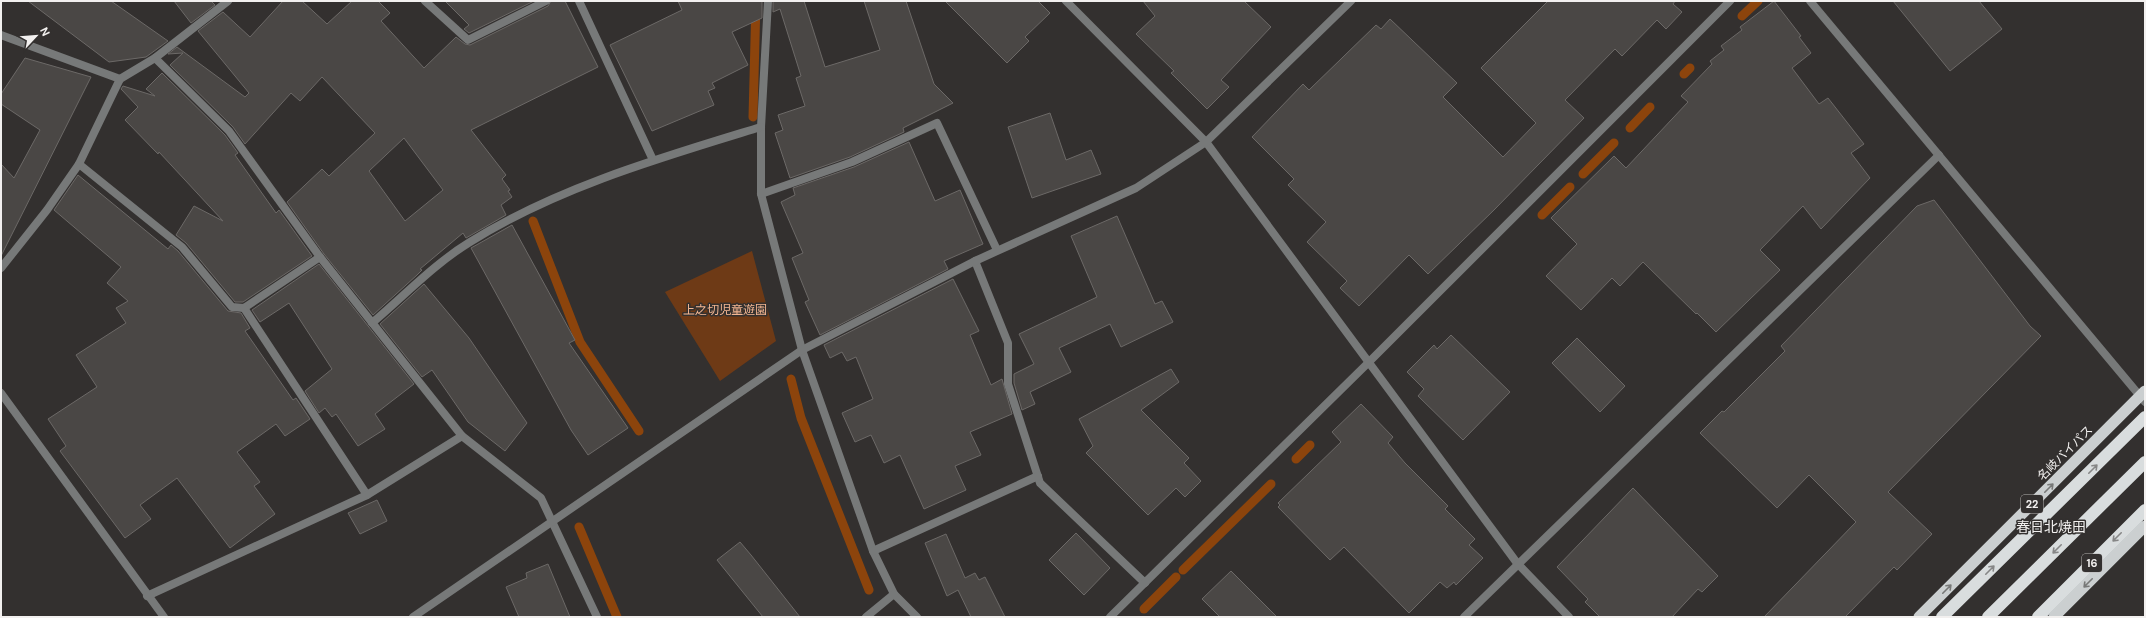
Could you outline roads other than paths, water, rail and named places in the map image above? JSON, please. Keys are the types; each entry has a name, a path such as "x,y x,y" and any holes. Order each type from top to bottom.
{"highway":[{"name":"名岐バイパス","path":"1919,617 2143,397"},
{"path":"1942,617 2145,417"},
{"path":"1988,617 2145,462"},
{"name":"16","path":"2038,617 2145,510"},
{"path":"2054,617 2145,526"}],"street":[{"path":"425,1 468,40 546,1"},
{"path":"579,1 653,160"},
{"path":"768,1 761,127 762,194 802,350 873,551 894,594 917,617"},
{"path":"1066,1 1206,142 1518,564 1569,617"},
{"path":"413,617 802,350 997,250 1136,188 1206,142 1351,1"},
{"path":"1110,617 1369,362 1730,1"},
{"path":"1810,1 2143,397"},
{"path":"1,268 47,210 79,164 120,79 155,58 224,3"},
{"path":"1,35 120,79"},
{"path":"155,58 229,131 320,257 462,436 541,498 597,617"},
{"path":"762,194 852,162 937,123 997,250"},
{"path":"372,323 434,270 470,242 535,206 653,160 761,127"},
{"path":"1464,617 1939,155"},
{"path":"79,164 182,246 232,307 244,308 320,257"},
{"path":"975,261 1008,344 1008,384 1040,483 1145,582"},
{"path":"244,308 367,495"},
{"path":"1,393 147,596 164,617"},
{"path":"147,596 367,495 462,436"},
{"path":"873,551 1038,476"},
{"path":"866,617 894,594"}],"waterway":[{"path":"753,117 756,1"},
{"path":"1742,16 1758,1"},
{"path":"1684,74 1690,68"},
{"path":"1630,128 1650,107"},
{"path":"1583,174 1614,143"},
{"path":"1542,215 1570,187"},
{"path":"533,221 580,342 639,431"},
{"path":"791,379 801,418 869,590"},
{"path":"1296,459 1310,445"},
{"path":"1183,570 1271,484"},
{"path":"579,527 617,617"},
{"path":"1144,609 1176,577"}],"district":[{"name":"春日北焼田","path":"2051,527"}],"park label":[{"name":"上之切児童遊園","path":"725,310"}]}
